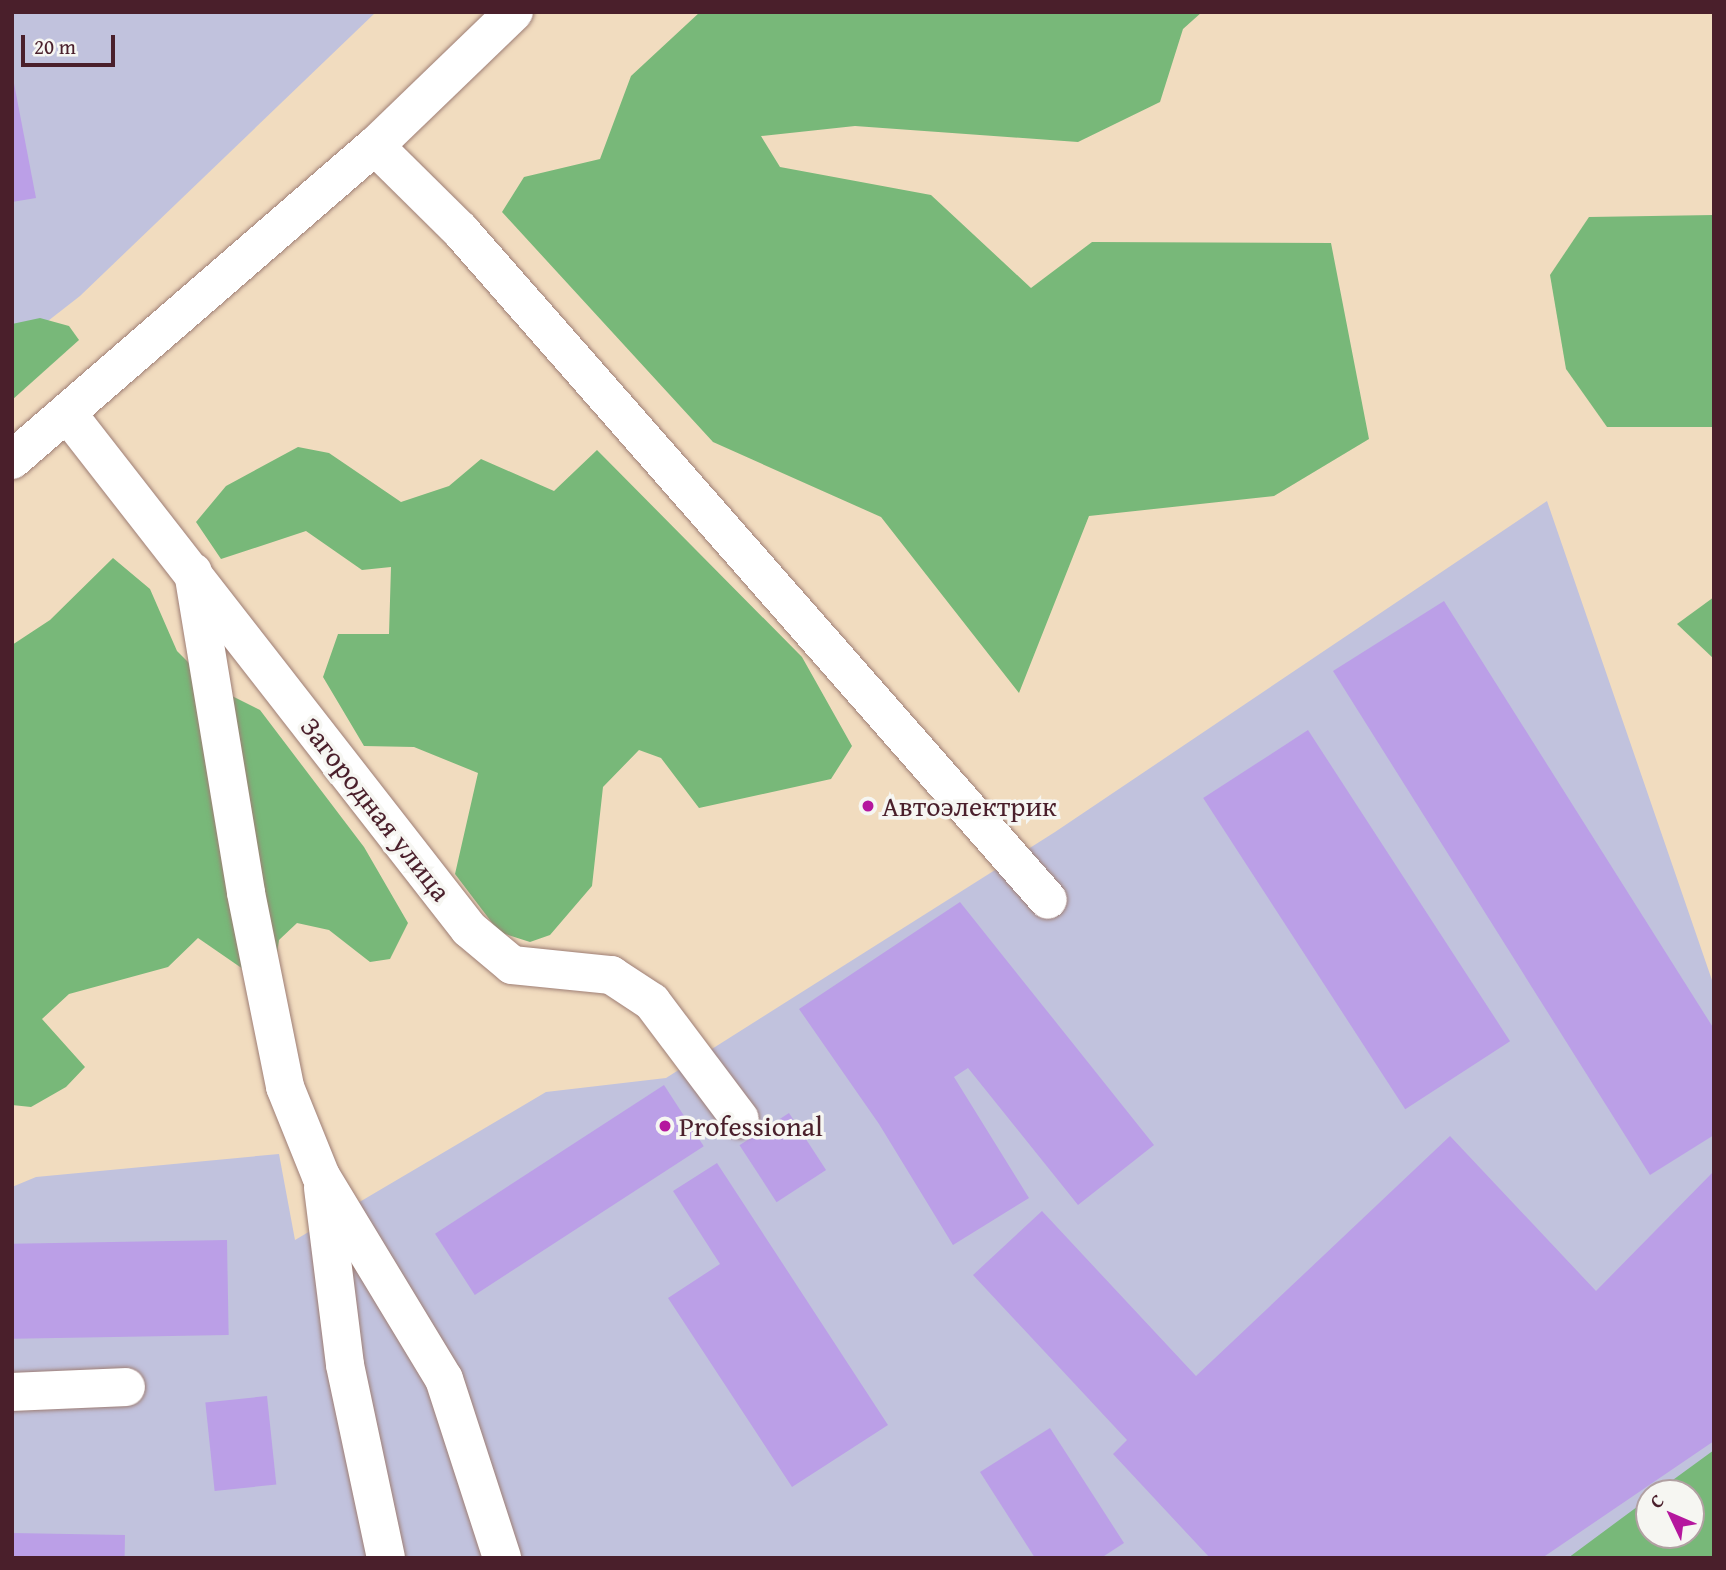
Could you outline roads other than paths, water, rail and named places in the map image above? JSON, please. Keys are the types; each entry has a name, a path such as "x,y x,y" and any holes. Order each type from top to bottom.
{"street":[{"path":"12,460 374,146 514,12"},
{"path":"374,146 460,230 1048,900"},
{"name":"Загородная улица","path":"67,413 468,929 512,965 611,975 652,1002 740,1119"},
{"path":"193,572 246,893 285,1087 321,1176 444,1379 502,1558"},
{"path":"321,1176 345,1365 386,1558"},
{"path":"12,1392 126,1387"},
{"path":"486,1509 520,1558"}],"place":[{"name":"Автоэлектрик","path":"868,806"},
{"name":"Professional","path":"665,1126"}]}
